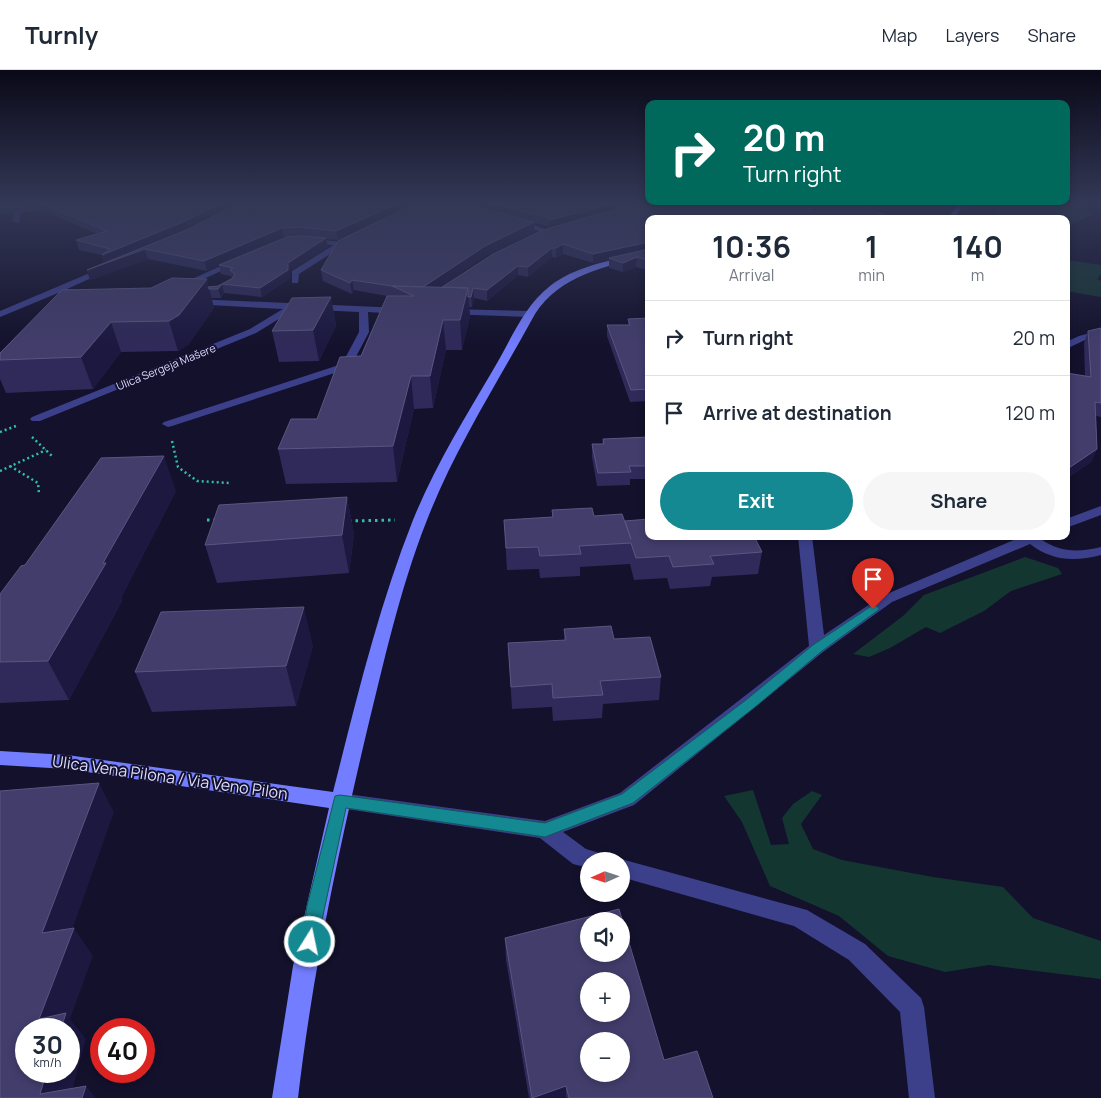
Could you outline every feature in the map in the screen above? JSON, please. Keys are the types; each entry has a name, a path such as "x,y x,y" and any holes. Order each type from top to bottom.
{"street":[{"path":"295,281 294,273 330,251"},
{"path":"285,1098 288,1068 316,906 340,801 367,690 395,594 421,519 449,460 530,314 545,294 586,270 645,255"},
{"path":"194,280 250,256"},
{"path":"0,314 111,267"},
{"path":"54,290 96,294"},
{"path":"190,294 200,293"},
{"path":"180,302 413,311"},
{"name":"Ulica Sergeja Mašere","path":"36,419 253,331 292,307"},
{"path":"168,424 346,366 364,332 362,309"},
{"path":"441,312 530,314"},
{"path":"1070,344 1082,338 1101,333"},
{"path":"1070,522 1101,510"},
{"path":"805,540 817,648"},
{"path":"340,801 545,830 628,799 817,648 887,599 1027,540"},
{"path":"1036,540 1043,548 1062,555 1081,557 1101,551"},
{"name":"Ulica Vena Pilona / Via Veno Pilon","path":"0,758 67,762 340,801"},
{"path":"545,830 580,857"},
{"path":"630,870 799,917 857,952 912,1007 922,1098"}],"path":[{"path":"168,424 178,467 197,482 229,483"},
{"path":"0,432 18,425"},
{"path":"25,431 52,456"},
{"path":"0,470 46,450"},
{"path":"10,466 38,483 39,494"},
{"path":"347,521 421,519"},
{"path":"208,520 226,520"}],"green space":[{"path":"1070,261 1101,265 1101,274 1097,279 1101,281 1101,297 1070,292"},
{"path":"1025,557 1058,568 1062,574 1011,591 984,611 940,633 926,627 890,648 869,657 853,654 903,616 924,595"},
{"path":"753,790 771,845 789,844 782,818 793,804 812,791 822,795 801,824 813,849 842,860 933,877 1003,887 1033,918 1101,941 1101,979 989,965 945,972 888,956 839,916 770,886 742,822 724,796"}],"building":[{"path":"134,251 140,251 87,270"},
{"path":"155,251 228,251 204,261"},
{"path":"253,251 306,251 288,263 288,270 260,288 222,284 218,289 209,289 208,287 218,286 233,278 235,274 230,270 233,268 219,265"},
{"path":"332,251 477,251 423,287 392,286 352,280 350,283 321,270"},
{"path":"499,251 548,251 528,267 518,266 487,290 473,288 471,297 468,297 468,288 442,287"},
{"path":"584,251 607,251 593,254"},
{"path":"645,251 645,260 637,257 623,263 609,258"},
{"path":"172,278 207,279 179,315 169,321 111,322 81,357 0,360 0,353 62,290 151,288"},
{"path":"392,286 468,288 460,320 443,320 430,376 411,376 393,446 278,449 291,419 317,419 340,357 361,356 387,296 414,296"},
{"path":"331,297 313,330 272,331 292,298"},
{"path":"645,318 645,389 631,390 607,325 630,325 628,319"},
{"path":"1101,328 1101,403 1095,402 1097,449 1070,467 1070,374 1091,377 1088,331"},
{"path":"645,437 645,466 629,466 631,472 598,473 592,444 604,444 603,439"},
{"path":"164,456 103,563 106,563 48,661 0,662 0,594 21,566 25,565 101,458"},
{"path":"347,497 342,535 205,545 219,505"},
{"path":"592,508 594,516 622,514 631,539 625,521 645,519 645,540 756,540 762,552 710,556 714,564 673,567 669,556 636,558 631,543 579,546 581,554 540,556 538,547 506,548 504,520 553,517 552,510"},
{"path":"304,607 286,666 135,672 161,612"},
{"path":"611,626 614,639 650,637 661,677 600,681 603,695 553,698 552,684 511,687 508,643 566,640 564,629"},
{"path":"99,783 42,933 74,928 39,1018 15,1018 15,1083 43,1083 40,1094 86,1086 82,1098 0,1098 0,791"},
{"path":"619,909 620,912 607,912"},
{"path":"580,919 580,962 630,962 630,946 664,1060 697,1051 713,1098 569,1098 566,1086 532,1098 505,938"},
{"path":"66,1013 64,1018 44,1018"}],"route":[{"path":"310,942 316,906 340,801 545,830 628,799 817,648 873,609"}]}
